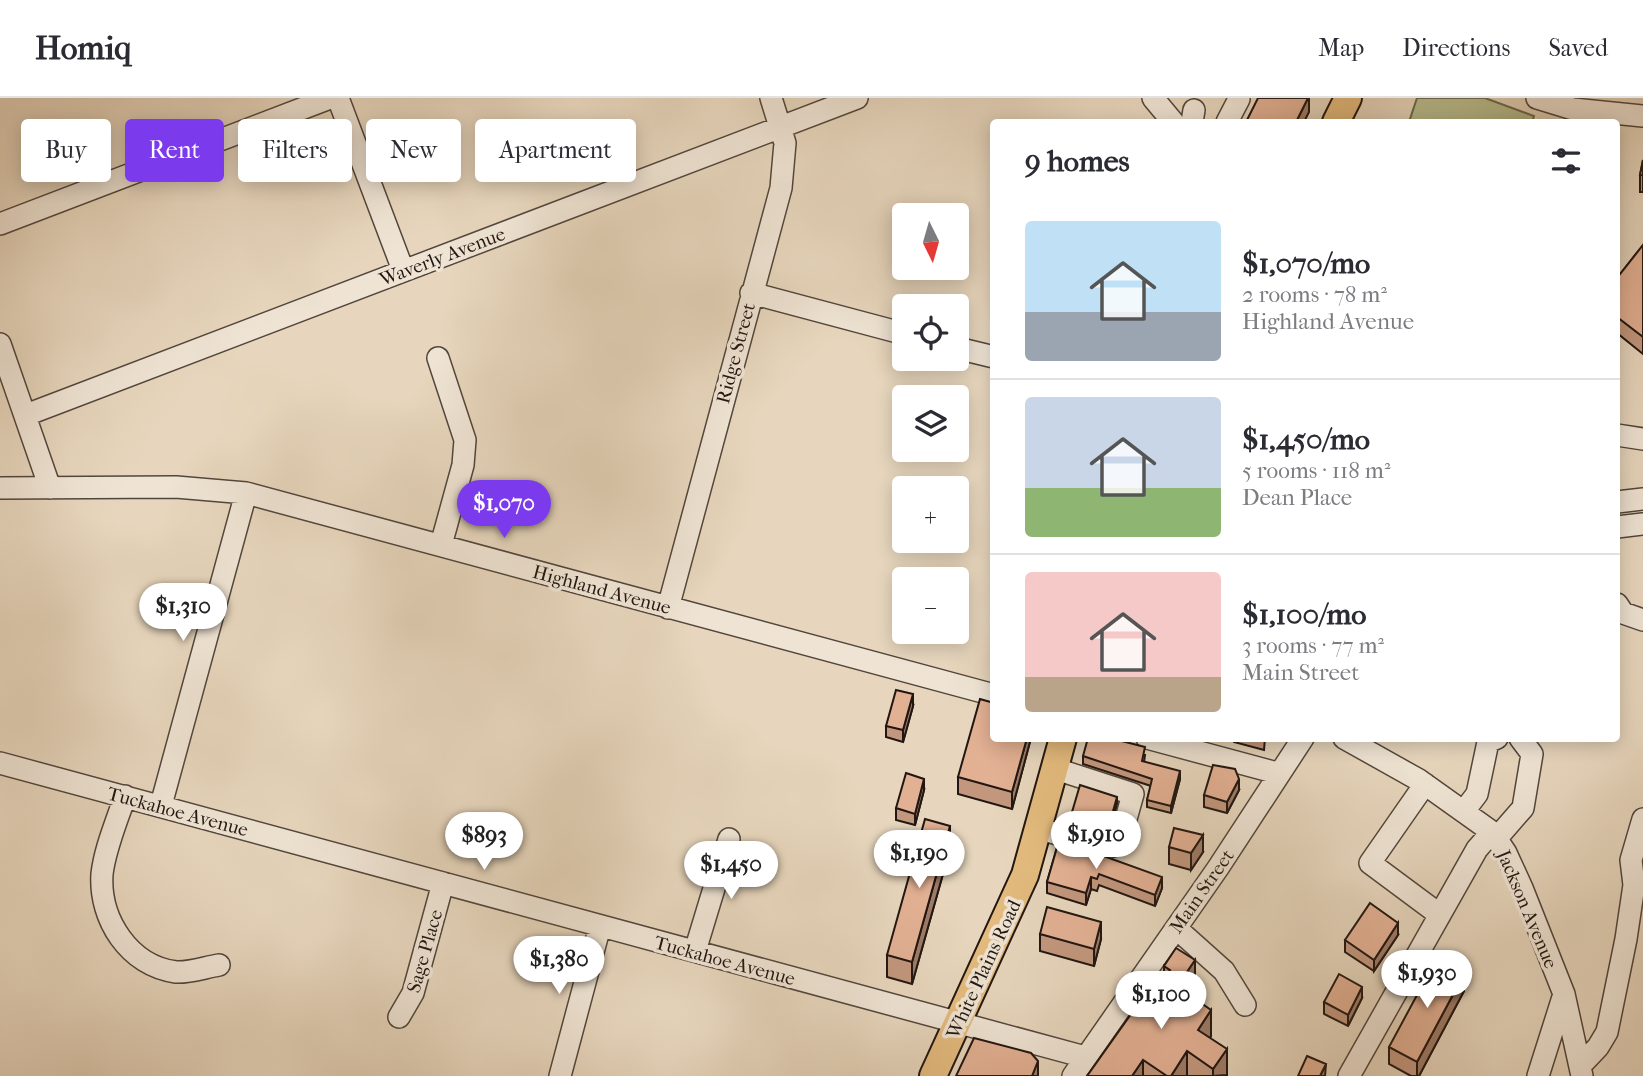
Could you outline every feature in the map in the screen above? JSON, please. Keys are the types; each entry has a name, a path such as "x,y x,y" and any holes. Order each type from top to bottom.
{"main road":[{"path":"1338,119 1348,98"},
{"name":"White Plains Road","path":"933,1076 1013,905 1040,829 1062,742"}],"street":[{"path":"0,224 330,98"},
{"path":"338,98 403,270"},
{"name":"Ridge Street","path":"668,608 781,188 785,143 771,98"},
{"name":"Waverly Avenue","path":"26,415 857,98"},
{"path":"1153,98 1170,119"},
{"path":"1537,98 1571,116 1633,109"},
{"path":"1229,119 1239,99"},
{"path":"751,293 892,331"},
{"path":"0,344 50,488"},
{"path":"969,351 990,357"},
{"path":"438,358 465,440 463,465 441,545"},
{"path":"1620,435 1643,439"},
{"name":"Highland Avenue","path":"0,488 176,487 246,493 990,694"},
{"path":"161,806 246,493"},
{"path":"1620,502 1643,499"},
{"path":"1620,527 1643,524"},
{"path":"1620,608 1623,613 1643,620"},
{"path":"1162,742 1277,773"},
{"name":"Main Street","path":"1073,1076 1300,742"},
{"name":"Jackson Avenue","path":"1351,742 1425,784 1494,836 1522,888 1564,994 1581,1070"},
{"path":"1464,811 1478,794 1488,742"},
{"path":"1349,1076 1477,849 1515,820 1523,808 1532,754 1523,742"},
{"name":"Tuckahoe Avenue","path":"0,762 1085,1057"},
{"path":"1040,829 1106,848 1119,844 1130,806 1133,793 1056,769"},
{"path":"1425,784 1370,863 1440,915"},
{"path":"125,796 103,872 102,895 107,916 117,935 134,954 155,966 178,972 219,965"},
{"path":"1581,1070 1606,1032 1626,939 1634,885 1631,860 1643,819"},
{"path":"695,951 729,839"},
{"name":"Sage Place","path":"399,1017 413,993 443,883"},
{"path":"560,1076 600,926"},
{"path":"1176,928 1224,971 1245,1005"},
{"path":"1538,1076 1564,994"}],"green space":[{"path":"1417,98 1485,98 1534,116 1533,119 1410,119"}],"building":[{"path":"1258,98 1308,98 1298,119 1248,119"},
{"path":"1643,245 1643,337 1620,319 1620,274"},
{"path":"896,690 913,694 903,730 886,726"},
{"path":"980,699 990,702 990,742 1026,742 1012,792 958,777"},
{"path":"1087,742 1126,742 1145,747 1142,761 1180,771 1171,806 1147,800 1152,779 1083,756"},
{"path":"1213,765 1235,769 1239,779 1227,802 1204,795"},
{"path":"906,773 924,779 915,814 896,808"},
{"path":"1080,785 1117,797 1110,822 1072,812"},
{"path":"925,819 950,826 912,962 887,955"},
{"path":"1174,828 1203,835 1191,853 1169,847"},
{"path":"1058,844 1087,850 1162,877 1155,895 1099,874 1097,879 1091,877 1086,893 1047,882"},
{"path":"1370,903 1398,923 1374,960 1345,940"},
{"path":"1047,907 1101,922 1094,949 1040,934"},
{"path":"1176,948 1195,960 1172,994 1193,1008 1198,1001 1211,1010 1198,1030 1227,1049 1213,1069 1187,1051 1171,1076 1143,1060 1132,1076 1087,1076 1146,993 1152,997 1170,970 1164,966"},
{"path":"1437,958 1464,974 1417,1062 1389,1047"},
{"path":"1339,974 1362,987 1348,1015 1324,1002"},
{"path":"974,1038 1031,1053 1038,1061 1032,1076 956,1076"},
{"path":"1307,1056 1326,1064 1320,1076 1298,1076"}]}
